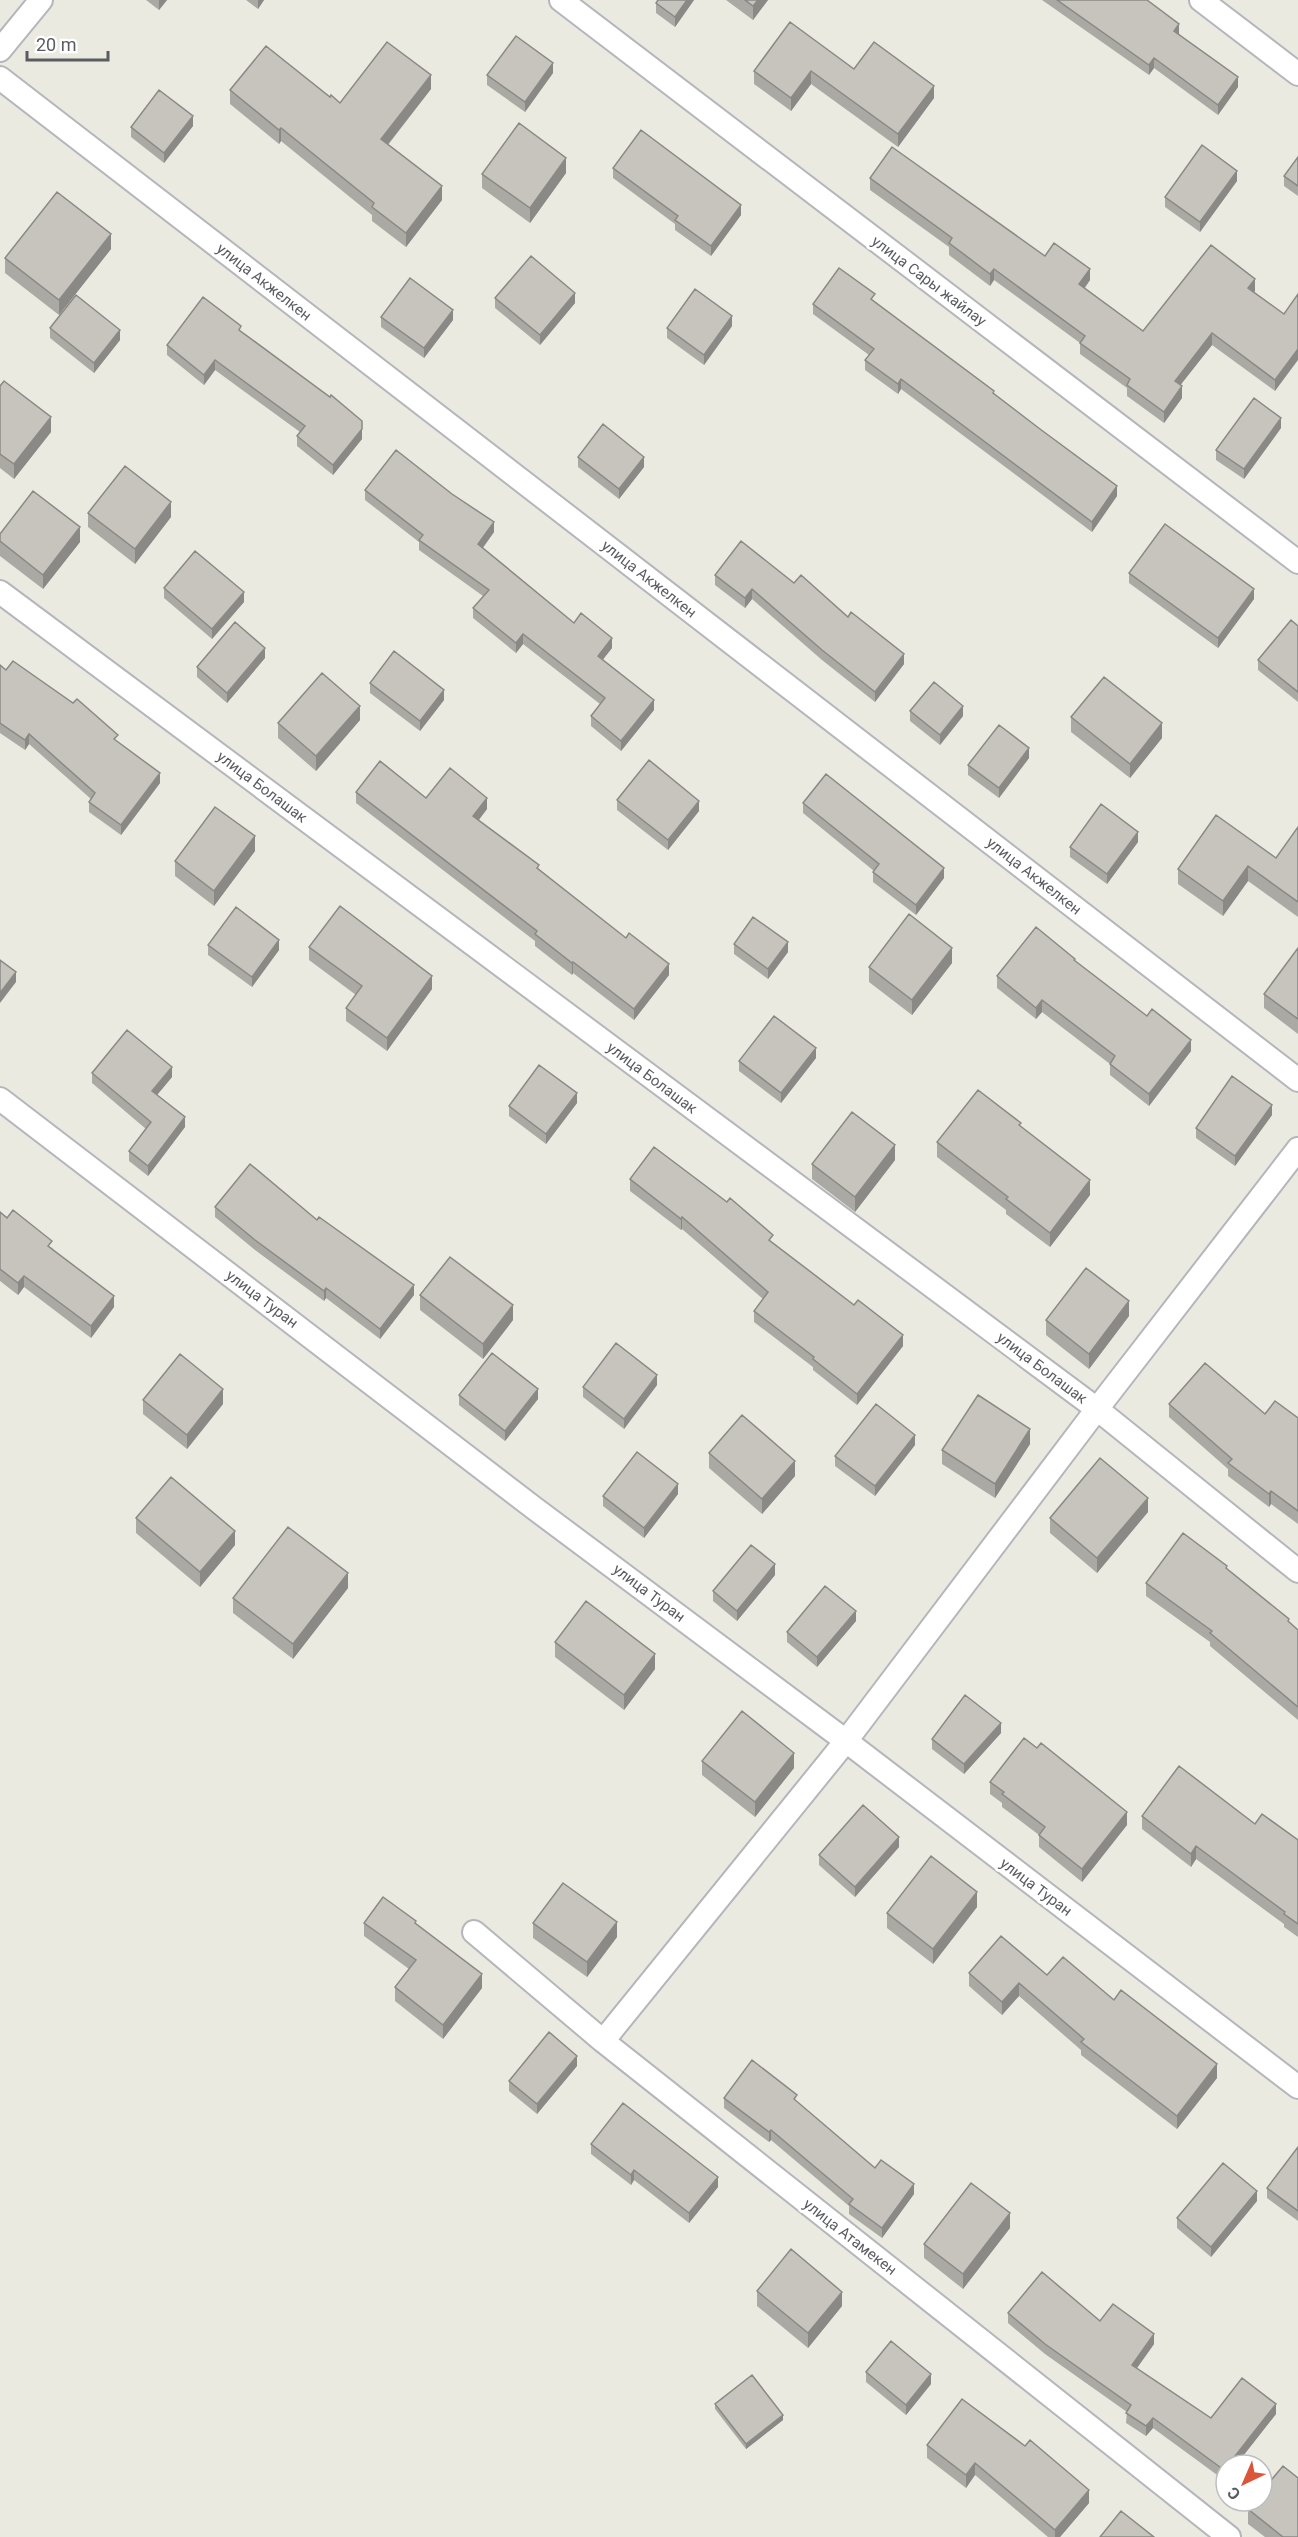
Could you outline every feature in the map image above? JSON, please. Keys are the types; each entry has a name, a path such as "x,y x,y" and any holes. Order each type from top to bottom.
{"street":[{"path":"0,50 41,0"},
{"name":"улица Сары жайлау","path":"561,0 1298,562"},
{"path":"1201,0 1298,74"},
{"name":"улица Акжелкен","path":"0,78 1298,1080"},
{"name":"улица Болашак","path":"0,592 1097,1409 1298,1571"},
{"name":"улица Туран","path":"0,1099 534,1508 846,1741 1298,2087"},
{"path":"603,2040 846,1741 1097,1409 1298,1149"},
{"name":"улица Атамекен","path":"474,1932 603,2040 1229,2537"}],"building":[{"path":"658,0 687,0 675,17 656,3"},
{"path":"745,0 758,0 753,6"},
{"path":"1057,0 1147,0 1179,24 1174,31 1238,77 1218,105 1154,58 1149,65"},
{"path":"790,22 854,69 874,42 934,86 898,134 811,71 791,98 754,71"},
{"path":"516,36 553,63 525,102 487,75"},
{"path":"387,42 431,75 381,139 442,186 406,233 372,207 374,203 230,90 266,46 340,103"},
{"path":"159,90 193,116 164,153 131,127"},
{"path":"519,123 566,158 530,208 482,174"},
{"path":"641,130 741,205 711,246 675,220 678,216 613,168"},
{"path":"1202,145 1237,171 1200,222 1165,197"},
{"path":"892,147 1045,256 1054,243 1090,269 1079,284 1143,331 1211,245 1255,279 1248,288 1284,314 1298,294 1298,349 1275,380 1212,333 1175,381 1182,386 1164,412 1127,385 1130,379 1080,343 1085,336 994,269 990,274 949,243 952,238 870,178"},
{"path":"1298,157 1298,186 1284,176"},
{"path":"57,192 111,234 59,300 5,258"},
{"path":"531,256 575,293 540,335 495,298"},
{"path":"839,268 875,294 871,299 1117,486 1092,522 901,379 898,384 865,360 874,349 813,304"},
{"path":"410,278 453,310 424,348 381,317"},
{"path":"695,289 732,316 704,355 667,328"},
{"path":"76,295 120,330 94,363 50,328"},
{"path":"203,297 241,326 239,330 330,397 331,395 362,421 362,429 333,465 297,436 305,426 215,360 204,375 167,345"},
{"path":"4,381 51,417 14,464 0,454 0,386"},
{"path":"1254,398 1281,418 1244,469 1216,450"},
{"path":"603,424 644,457 619,489 578,457"},
{"path":"396,450 452,494 494,522 478,544 574,623 581,613 612,638 598,656 654,700 621,741 591,716 605,698 523,634 516,643 473,608 489,590 419,540 423,535 365,490"},
{"path":"125,466 171,502 135,549 88,513"},
{"path":"33,491 80,527 43,575 0,541 0,534"},
{"path":"1165,524 1254,589 1218,638 1129,573"},
{"path":"741,541 794,583 801,575 848,617 851,612 904,654 875,692 822,650 752,589 745,598 715,575"},
{"path":"195,551 244,592 212,629 164,588"},
{"path":"1291,620 1298,626 1298,692 1258,660"},
{"path":"235,622 265,648 227,693 197,667"},
{"path":"394,651 444,690 420,721 370,683"},
{"path":"13,661 73,703 77,699 118,735 114,739 160,773 121,825 89,802 95,793 29,734 25,740 0,723 0,665 6,670"},
{"path":"322,673 360,706 316,756 278,723"},
{"path":"1104,677 1162,723 1130,764 1071,717"},
{"path":"934,682 963,706 940,735 910,711"},
{"path":"999,725 1029,748 999,788 968,765"},
{"path":"649,760 699,801 668,840 617,800"},
{"path":"380,761 426,798 450,768 487,798 473,816 539,865 537,868 626,938 629,933 669,964 634,1009 572,963 535,934 537,931 356,792"},
{"path":"826,774 944,868 916,905 873,872 879,864 803,803"},
{"path":"1101,804 1138,832 1107,874 1070,847"},
{"path":"215,807 255,836 214,891 175,861"},
{"path":"1216,815 1276,858 1298,827 1298,902 1248,866 1223,901 1178,869"},
{"path":"340,906 432,976 387,1038 346,1008 362,986 309,947"},
{"path":"236,907 279,940 252,977 208,945"},
{"path":"909,914 952,948 912,1000 869,967"},
{"path":"753,917 788,942 768,969 734,944"},
{"path":"1036,927 1074,960 1147,1016 1152,1009 1191,1040 1149,1094 1110,1064 1115,1056 1042,1000 1036,1008 997,976"},
{"path":"1298,948 1298,1019 1264,994"},
{"path":"0,960 16,972 0,993"},
{"path":"774,1016 816,1048 781,1093 739,1061"},
{"path":"127,1030 172,1067 152,1091 185,1117 148,1166 129,1151 151,1122 92,1073"},
{"path":"539,1065 577,1093 546,1134 509,1106"},
{"path":"1232,1076 1272,1105 1235,1156 1196,1128"},
{"path":"978,1090 1090,1180 1050,1233 937,1142"},
{"path":"852,1112 895,1145 855,1197 812,1164"},
{"path":"654,1147 727,1202 730,1198 773,1235 769,1240 854,1305 858,1300 903,1335 857,1394 813,1359 814,1357 754,1311 768,1292 682,1217 681,1219 630,1179"},
{"path":"250,1164 317,1220 319,1217 414,1285 380,1329 326,1288 324,1291 255,1240 215,1207"},
{"path":"13,1210 52,1241 48,1246 114,1296 91,1326 24,1276 18,1283 0,1269 0,1212 7,1218"},
{"path":"450,1257 513,1305 483,1344 420,1295"},
{"path":"1086,1268 1129,1301 1089,1354 1046,1320"},
{"path":"616,1343 657,1375 624,1419 583,1387"},
{"path":"492,1353 538,1389 505,1431 459,1395"},
{"path":"180,1354 223,1389 187,1435 143,1400"},
{"path":"1205,1363 1265,1414 1275,1401 1298,1418 1298,1511 1271,1491 1269,1494 1228,1463 1232,1459 1169,1404"},
{"path":"978,1395 1030,1429 995,1484 942,1450"},
{"path":"876,1404 915,1435 875,1486 835,1456"},
{"path":"742,1415 795,1461 762,1499 709,1453"},
{"path":"637,1452 678,1484 644,1528 603,1496"},
{"path":"1100,1458 1148,1498 1097,1558 1050,1518"},
{"path":"171,1477 235,1531 200,1572 136,1518"},
{"path":"288,1527 348,1573 293,1644 233,1598"},
{"path":"1183,1533 1227,1566 1226,1568 1289,1619 1288,1621 1298,1630 1298,1707 1210,1633 1212,1631 1146,1583"},
{"path":"751,1545 775,1564 737,1611 713,1591"},
{"path":"825,1586 856,1611 817,1657 787,1632"},
{"path":"586,1601 655,1654 624,1695 555,1642"},
{"path":"965,1695 1001,1723 964,1764 932,1739"},
{"path":"742,1711 794,1753 755,1802 702,1761"},
{"path":"1024,1738 1037,1748 1041,1743 1127,1812 1082,1869 1039,1835 1045,1827 990,1782"},
{"path":"1179,1766 1255,1824 1262,1814 1298,1840 1298,1924 1196,1846 1191,1854 1142,1816"},
{"path":"863,1805 899,1837 855,1887 819,1855"},
{"path":"931,1856 977,1892 933,1949 887,1913"},
{"path":"563,1883 617,1922 587,1962 533,1923"},
{"path":"383,1897 482,1974 443,2025 395,1987 416,1960 364,1923"},
{"path":"1001,1936 1047,1975 1063,1957 1114,2000 1121,1990 1217,2064 1177,2116 1081,2042 1084,2039 1019,1983 1002,2002 969,1973"},
{"path":"549,2032 577,2056 537,2104 509,2081"},
{"path":"752,2060 797,2095 794,2099 875,2168 881,2160 914,2184 882,2228 849,2204 853,2199 771,2130 769,2132 724,2098"},
{"path":"623,2103 718,2177 689,2213 634,2170 631,2175 591,2144"},
{"path":"1298,2147 1298,2211 1267,2188"},
{"path":"1223,2163 1257,2191 1211,2247 1177,2218"},
{"path":"971,2183 1010,2213 963,2274 924,2244"},
{"path":"791,2249 842,2292 808,2333 757,2291"},
{"path":"1042,2272 1100,2321 1113,2304 1154,2334 1132,2365 1211,2418 1242,2378 1276,2404 1237,2453 1214,2453 1214,2463 1153,2418 1146,2426 1126,2413 1131,2405 1045,2344 1008,2313"},
{"path":"891,2341 931,2374 906,2405 866,2372"},
{"path":"752,2375 783,2415 746,2444 715,2404"},
{"path":"962,2399 1025,2446 1030,2440 1089,2490 1055,2530 975,2463 966,2475 927,2445"},
{"path":"1283,2466 1298,2478 1298,2537 1283,2537 1253,2513 1274,2513 1274,2477"},
{"path":"1121,2511 1154,2537 1100,2537"}]}
